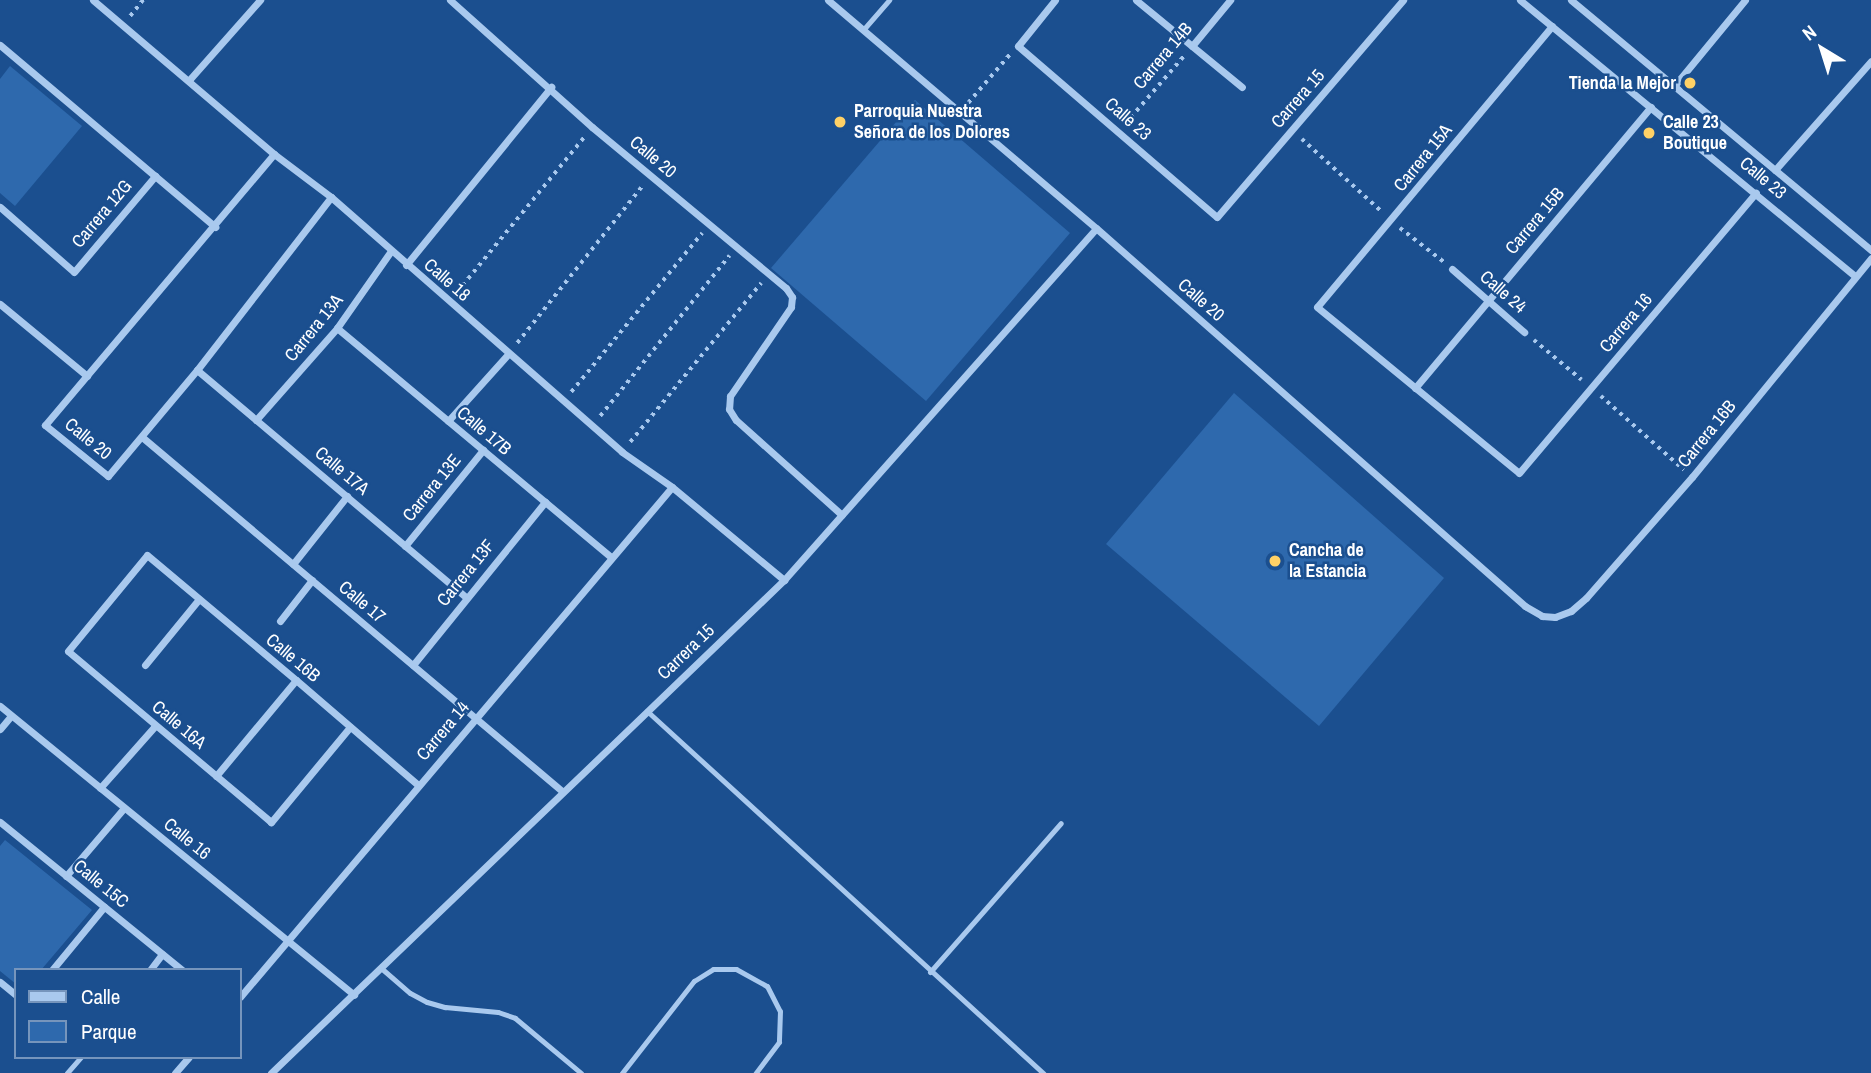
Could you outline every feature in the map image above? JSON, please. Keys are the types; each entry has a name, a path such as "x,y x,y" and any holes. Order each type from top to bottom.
{"street":[{"name":"Calle 18","path":"93,0 190,79 274,154 331,197 622,452 671,487 784,580"},
{"path":"190,79 260,0"},
{"name":"Calle 20","path":"450,0 551,87 592,127 769,274 792,297 791,307 730,396 729,409 736,420 842,515"},
{"name":"Calle 20","path":"828,0 1096,228 1525,606 1542,616 1555,617"},
{"path":"1018,46 1055,0"},
{"path":"1136,0 1242,87"},
{"name":"Carrera 14B","path":"1192,46 1230,0"},
{"name":"Carrera 15","path":"1217,217 1403,0"},
{"name":"Calle 23","path":"1520,0 1855,276"},
{"path":"1675,85 1745,0"},
{"name":"Calle 23","path":"1574,1 1871,250"},
{"name":"Carrera 15A","path":"1415,388 1317,307 1392,221 1552,26"},
{"path":"0,45 215,227"},
{"name":"Calle 23","path":"1018,46 1217,217"},
{"path":"1775,170 1871,61"},
{"path":"406,265 551,87"},
{"name":"Carrera 15B","path":"1415,388 1651,107"},
{"name":"Calle 20","path":"274,154 45,425 108,476 197,370 331,197"},
{"name":"Carrera 12G","path":"0,207 74,272 155,176"},
{"name":"Carrera 16","path":"1415,388 1519,473 1756,192"},
{"name":"Carrera 15","path":"271,1073 784,580 1096,228"},
{"name":"Carrera 13A","path":"256,419 337,328 391,251"},
{"name":"Carrera 16B","path":"1555,617 1571,611 1586,598 1692,477 1871,258"},
{"name":"Calle 24","path":"1452,269 1524,332"},
{"path":"0,304 87,376"},
{"name":"Calle 17B","path":"337,328 611,557"},
{"path":"448,421 509,353"},
{"name":"Calle 17A","path":"197,370 466,597"},
{"name":"Calle 17","path":"142,437 562,791"},
{"name":"Carrera 13E","path":"405,546 483,450"},
{"name":"Carrera 14","path":"242,995 671,487"},
{"path":"293,564 347,496"},
{"name":"Carrera 13F","path":"412,665 545,502"},
{"name":"Calle 16B","path":"68,651 147,555 418,785"},
{"path":"280,621 312,580"},
{"path":"145,665 199,599"},
{"name":"Calle 16A","path":"68,651 271,822 350,727"},
{"path":"216,776 296,680"},
{"name":"Calle 16","path":"0,706 354,995"},
{"path":"0,729 11,716"},
{"path":"100,788 155,726"},
{"path":"66,876 124,808"},
{"name":"Calle 15C","path":"0,822 180,968"},
{"path":"53,968 104,907"},
{"path":"152,968 162,954"},
{"path":"0,982 14,993"},
{"path":"175,1073 187,1059"}],"lane":[{"path":"863,30 889,0"},
{"path":"647,712 1044,1073"},
{"path":"930,972 1061,823"},
{"path":"381,968 410,993 427,1002 516,1018 581,1073"},
{"path":"622,1073 694,981 713,969 736,969 767,986 780,1011 779,1042 756,1073"},
{"path":"66,1073 79,1059"}],"path":[{"path":"121,25 144,0"},
{"path":"960,112 1018,46"},
{"name":"Carrera 14B","path":"1119,131 1192,46"},
{"path":"449,302 592,127"},
{"path":"1292,130 1392,221 1452,269"},
{"path":"509,353 651,175"},
{"path":"563,402 709,225"},
{"path":"593,426 736,247"},
{"path":"622,452 769,274"},
{"name":"Calle 24","path":"1524,332 1692,477"}],"green space":[{"path":"10,66 82,126 15,206 0,193 0,79"},
{"path":"915,100 1070,233 926,401 771,268"},
{"name":"Cancha de la Estancia","path":"1234,393 1444,578 1319,726 1106,544"},
{"path":"5,840 92,910 43,968 14,968 14,982 0,971 0,846"}],"place":[{"name":"Tienda la Mejor","path":"1690,83"},
{"name":"Parroquia Nuestra Señora de los Dolores","path":"840,122"},
{"name":"Calle 23 Boutique","path":"1649,133"},
{"name":"Cancha de la Estancia","path":"1275,561"}]}
